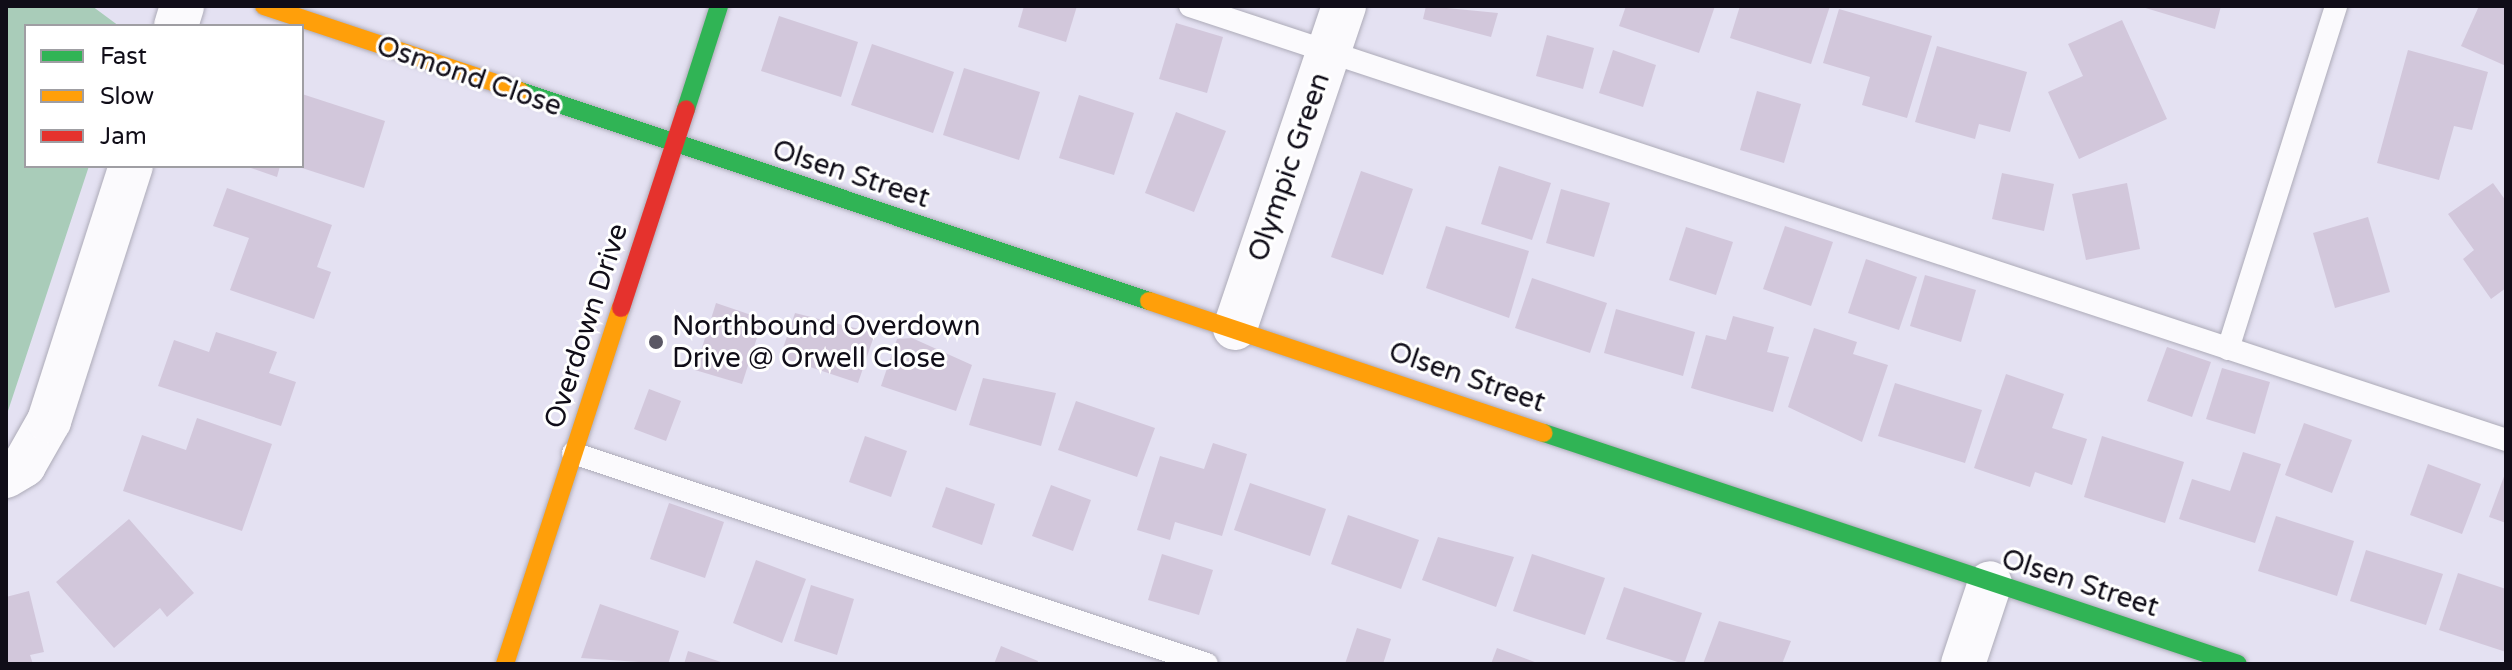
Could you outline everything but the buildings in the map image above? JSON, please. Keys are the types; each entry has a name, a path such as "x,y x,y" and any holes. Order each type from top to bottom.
{"street":[{"name":"Osmond Close","path":"264,6 675,147"},
{"name":"Overdown Drive","path":"505,664 719,6"},
{"name":"Olympic Green","path":"1235,328 1344,6"},
{"name":"Olsen Street","path":"675,147 1235,328 2238,664"},
{"path":"6,476 24,465 49,421 130,168"},
{"path":"1963,664 1990,583"}],"lane":[{"path":"1190,6 2506,440"},
{"path":"2228,349 2336,6"},
{"path":"573,453 1207,664"}],"green space":[{"path":"6,6 92,6 116,24 24,24 24,168 88,168 6,417"}],"traffic: fast":[{"path":"686,109 719,6"},
{"path":"520,91 1149,301"},
{"path":"1544,433 2238,664"}],"traffic: slow":[{"path":"264,6 520,91"},
{"path":"1149,301 1544,433"},
{"path":"505,664 621,308"}],"traffic: jam":[{"path":"621,308 686,109"}],"place":[{"name":"Northbound Overdown Drive @ Orwell Close","path":"656,342"}]}
